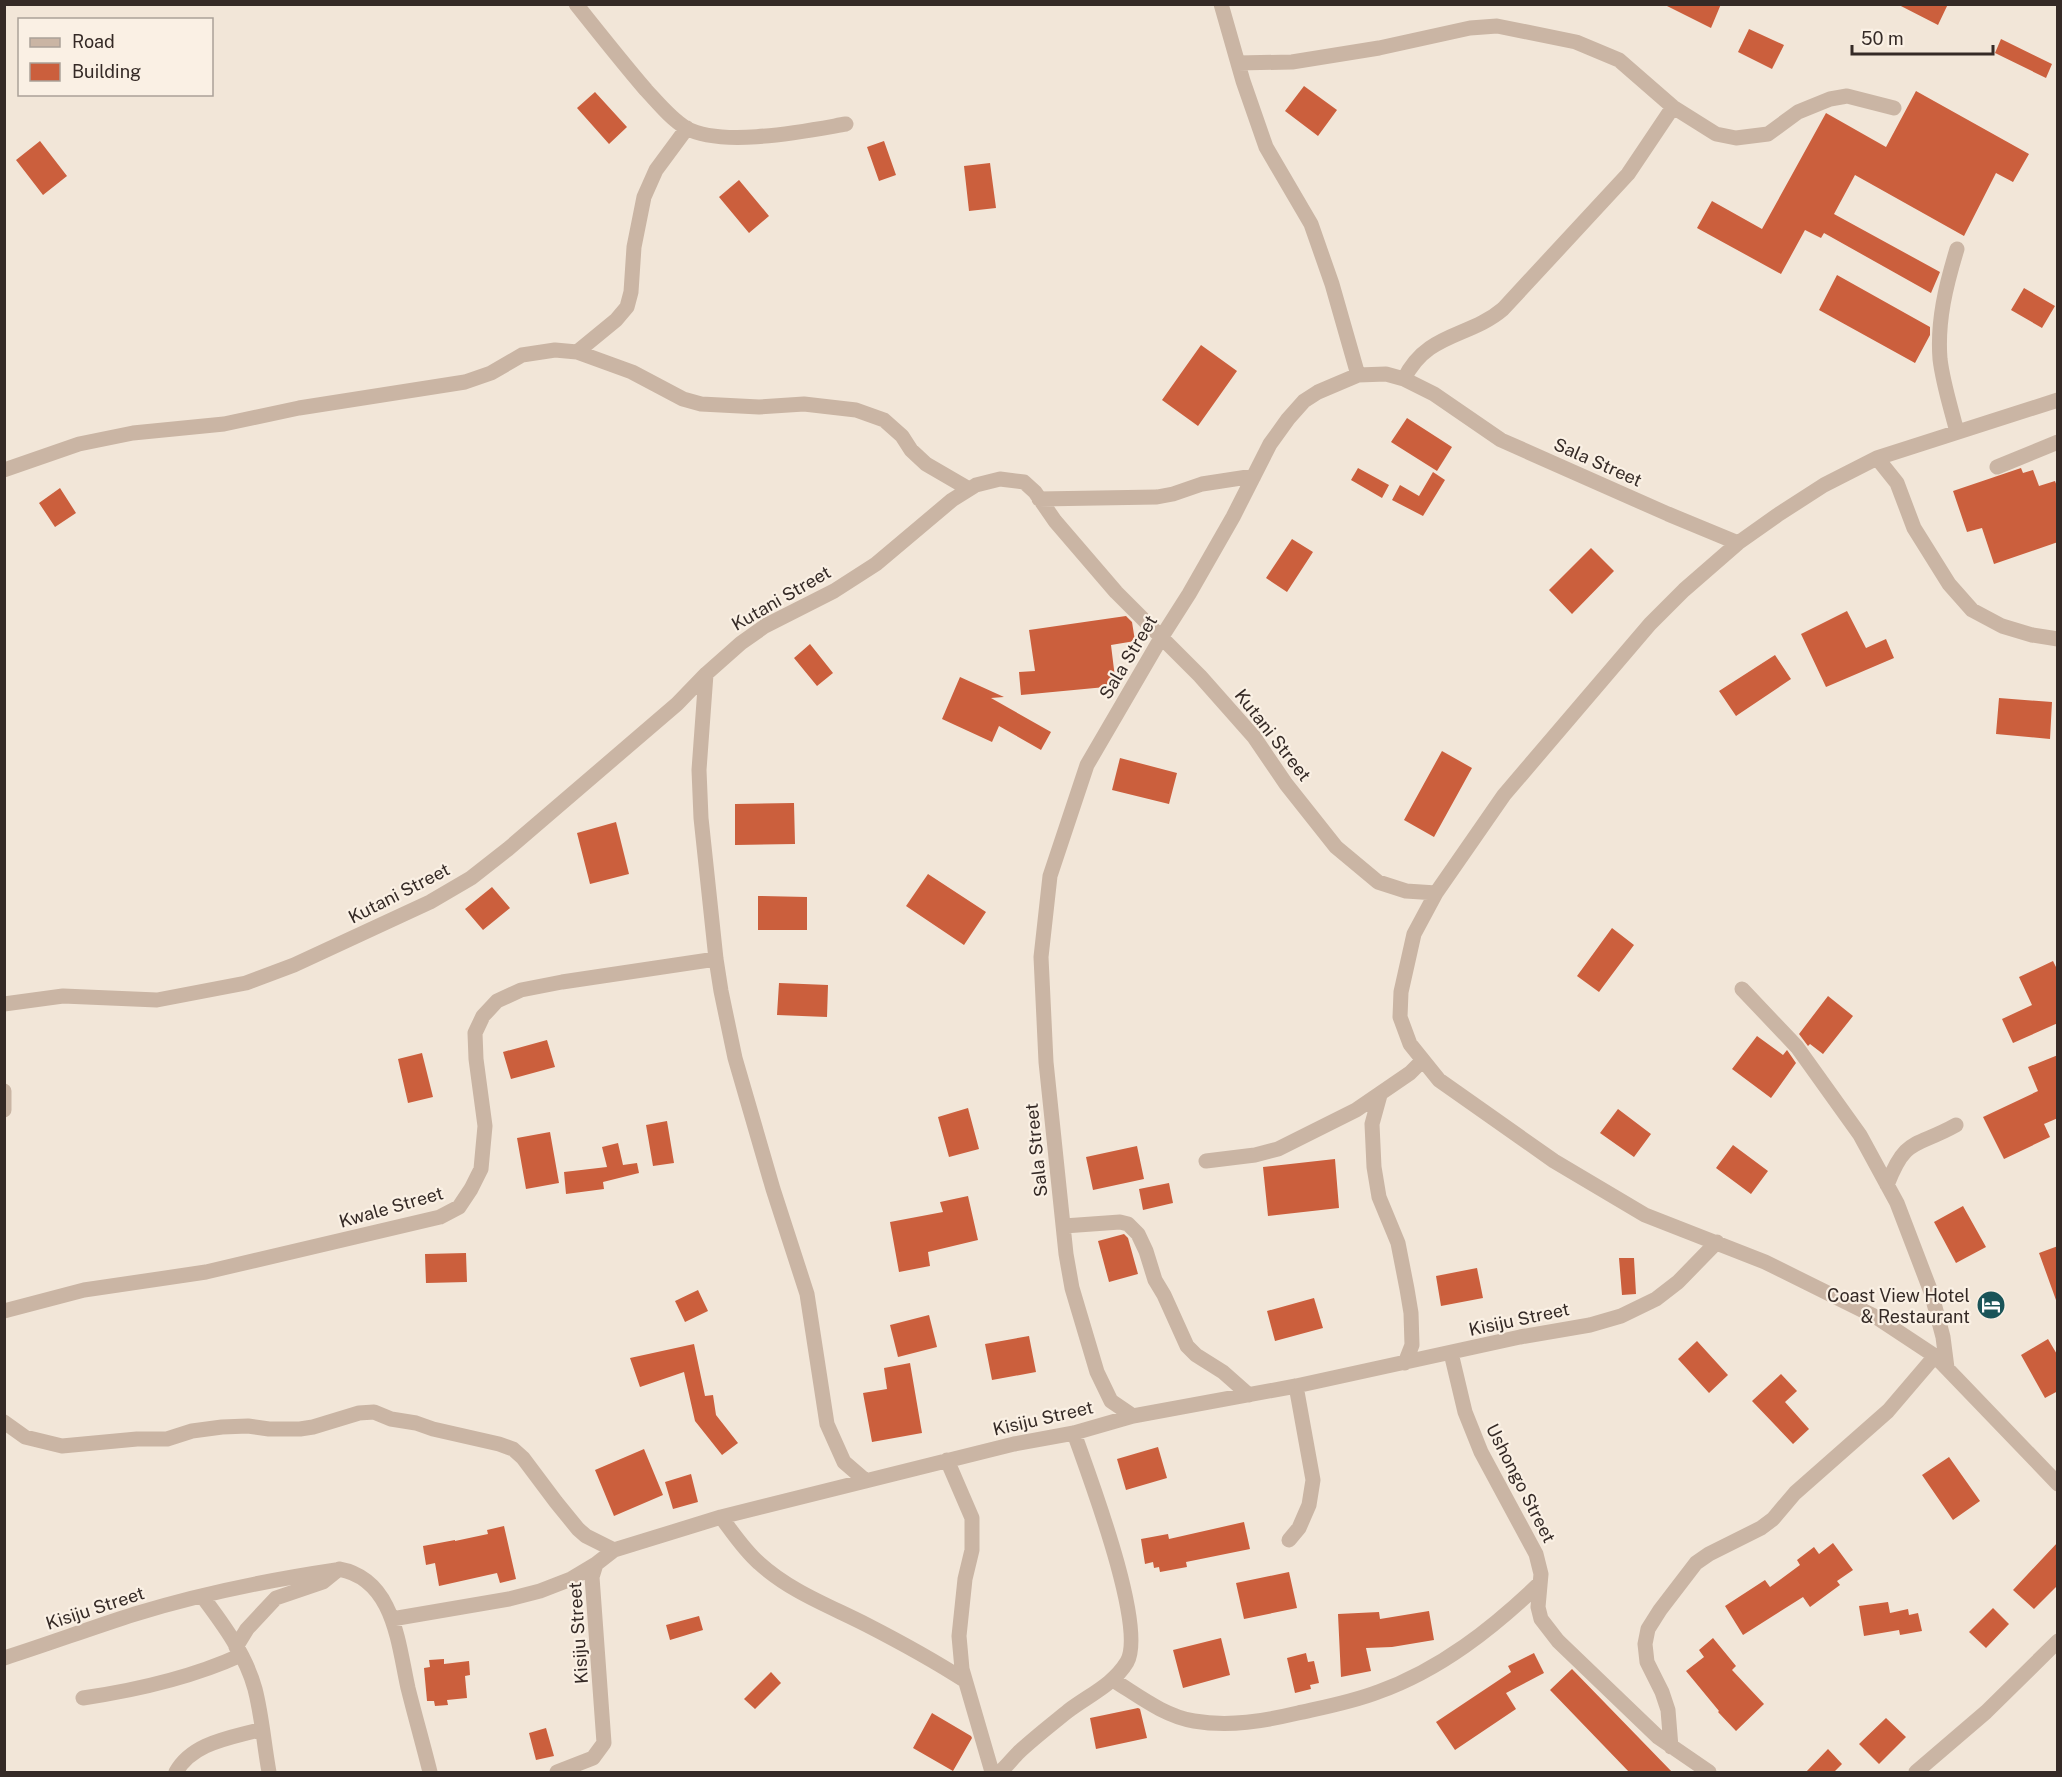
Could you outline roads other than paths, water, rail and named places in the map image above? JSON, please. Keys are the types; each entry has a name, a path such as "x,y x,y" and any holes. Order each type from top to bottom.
{"street":[{"path":"576,4 662,108 687,128 711,135 744,137 777,135 846,124"},
{"path":"1221,4 1266,147 1311,224 1332,284 1358,375"},
{"path":"1238,63 1292,62 1379,48 1470,28 1497,26 1576,42 1619,60 1674,107 1716,134 1736,138 1768,134 1798,112 1830,99 1847,96 1894,108"},
{"path":"1404,379 1410,368 1434,345 1491,319 1503,309 1628,174 1674,107"},
{"path":"577,352 616,320 627,307 632,292 634,247 644,197 657,170 687,128"},
{"path":"1957,249 1944,296 1940,359 1957,432"},
{"path":"4,470 79,444 133,433 224,424 299,408 465,382 491,374 522,355 555,350 577,352 632,372 683,399 701,404 759,407 804,404 856,410 877,416 902,436 911,450 926,464 969,489"},
{"name":"Sala Street","path":"1132,1416 1111,1401 1097,1372 1072,1288 1066,1254 1046,1062 1041,957 1050,876 1087,765 1194,584 1276,436 1304,401 1318,392 1358,375 1386,374 1404,379 1434,394 1501,440 1738,543"},
{"path":"2058,400 1877,458 1824,485 1779,514 1738,543 1684,590 1589,694 1504,795 1436,893 1414,934 1401,992 1400,1017 1410,1044 1439,1080 1564,1167 1645,1215 1766,1262 1876,1317 1935,1356 2058,1484"},
{"path":"1996,467 2058,441"},
{"path":"1877,458 1897,483 1914,528 1948,584 1972,610 2002,626 2032,635 2058,639"},
{"path":"1040,499 1157,497 1202,484 1254,476"},
{"name":"Kutani Street","path":"4,1004 63,996 157,1000 246,983 294,965 419,907 471,878 508,849 677,704 741,643 765,626 834,591 876,564 952,500 969,489 1000,479 1024,482 1040,499 1055,521 1116,592 1200,676 1254,737 1286,784 1336,848 1378,882 1406,891 1436,893"},
{"path":"706,674 699,780 701,818 716,959 735,1058 773,1189 807,1294 828,1424 844,1462 866,1481"},
{"name":"Kwale Street","path":"4,1311 84,1290 206,1272 440,1217 459,1207 481,1169 485,1126 475,1033 483,1016 497,1001 521,990 552,984 716,959"},
{"path":"1742,989 1797,1047 1860,1135 1897,1203 1931,1292 1947,1368"},
{"path":"1206,1161 1247,1156 1278,1149 1356,1110 1410,1074 1422,1061"},
{"path":"4,1091 4,1110"},
{"path":"1380,1095 1372,1124 1374,1167 1379,1197 1398,1243 1409,1297 1412,1345 1405,1363"},
{"path":"1887,1185 1905,1150 1916,1142 1942,1133 1956,1125"},
{"path":"1064,1226 1120,1222 1128,1224 1138,1234 1155,1280 1187,1346 1196,1355 1223,1372 1249,1395"},
{"name":"Kisiju Street","path":"556,1773 593,1758 604,1743 592,1577 596,1564 614,1550 721,1517 1014,1444 1074,1433 1132,1416 1296,1386 1520,1337 1590,1325 1621,1316 1656,1299 1717,1242"},
{"name":"Ushongo Street","path":"1451,1353 1465,1412 1481,1452 1532,1545 1540,1565 1538,1607 1541,1619 1558,1641 1658,1737 1709,1773"},
{"path":"1671,1747 1668,1710 1647,1662 1645,1644 1648,1629 1660,1610 1696,1563 1761,1528 1773,1519 1796,1493 1888,1411 1935,1356"},
{"path":"1289,1540 1299,1528 1309,1505 1313,1480 1296,1386"},
{"path":"4,1422 26,1437 62,1446 137,1439 167,1439 192,1431 222,1427 300,1429 358,1413 374,1412 391,1419 416,1423 513,1449 523,1458 556,1502 586,1536 614,1550"},
{"path":"1000,1773 1018,1753 1068,1711 1113,1680 1129,1660 1131,1643 1122,1576 1074,1433"},
{"path":"947,1460 972,1518 972,1550 965,1579 959,1636 964,1680 992,1773"},
{"path":"721,1517 742,1546 760,1564 800,1593 936,1661 964,1680"},
{"path":"392,1619 509,1599 571,1579 596,1564"},
{"path":"83,1698 116,1693 192,1675 238,1651 247,1629 276,1598 323,1582 339,1569 354,1572 376,1590 392,1619 398,1635 408,1688 430,1773"},
{"name":"Kisiju Street","path":"4,1658 134,1615 202,1596 291,1576 339,1569"},
{"path":"1113,1680 1162,1711 1194,1721 1237,1724 1332,1706 1378,1692 1422,1673 1463,1648 1507,1615 1540,1583"},
{"path":"202,1596 238,1651 255,1689 270,1773"},
{"path":"1916,1773 1986,1712 2058,1641"},
{"path":"176,1773 192,1753 209,1744 262,1729"}],"place":[{"name":"Coast View Hotel & Restaurant","path":"1991,1305"}]}
